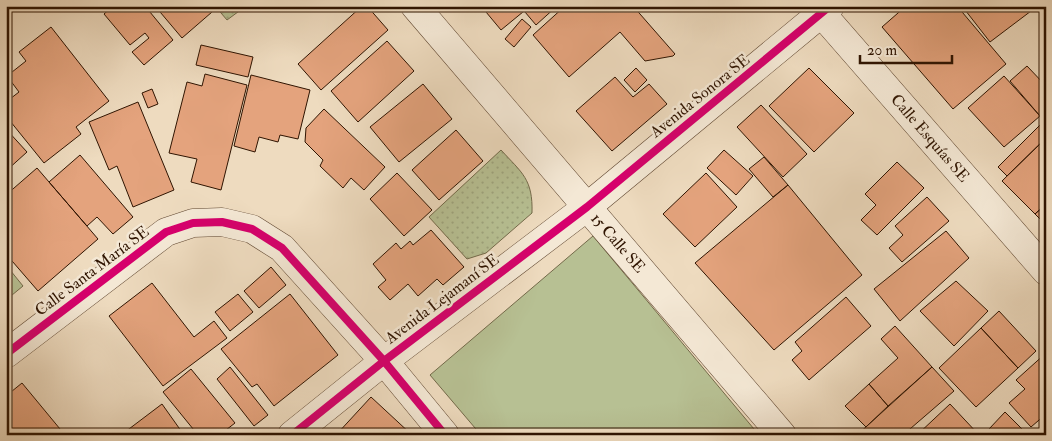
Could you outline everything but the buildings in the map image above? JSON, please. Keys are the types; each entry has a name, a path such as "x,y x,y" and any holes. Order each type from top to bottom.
{"street":[{"name":"15 Calle SE","path":"415,6 782,435"},
{"name":"Avenida Sonora SE","path":"587,207 822,9"},
{"name":"Calle Esquías SE","path":"822,9 1046,270"},
{"name":"Avenida Lejamaní SE","path":"292,435 384,361 587,207"},
{"name":"Calle Santa María SE","path":"6,354 166,232 192,223 222,222 252,229 282,248 384,361 445,435"}],"green space":[{"path":"215,6 246,6 227,20"},
{"path":"501,150 525,177 531,192 532,213 486,253 467,259 429,217"},
{"path":"593,236 759,435 481,435 430,375"},
{"path":"6,265 23,286 6,300"}],"cycle path":[{"path":"292,435 384,361 587,207 830,6"},
{"path":"6,354 166,232 193,223 222,222 252,229 282,248 384,361 445,435"}]}
